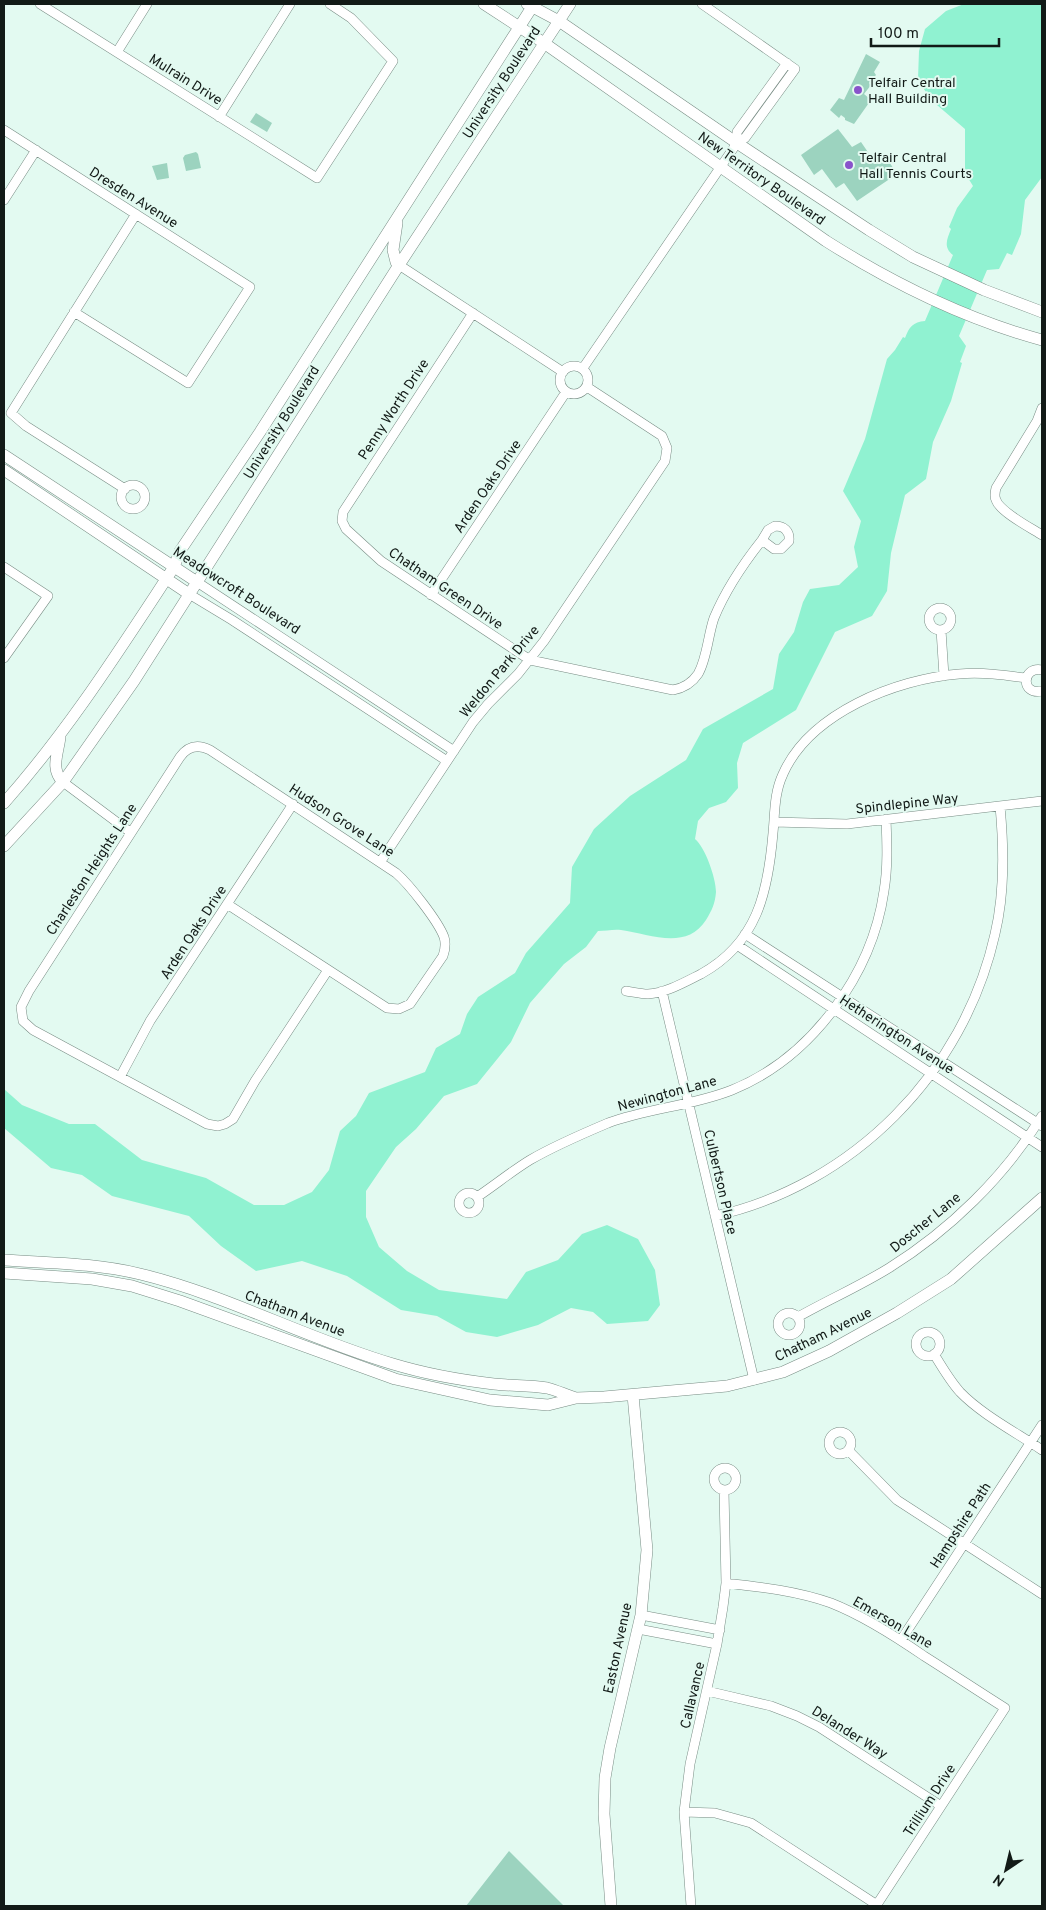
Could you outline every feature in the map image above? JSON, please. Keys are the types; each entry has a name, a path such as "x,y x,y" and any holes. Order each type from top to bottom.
{"main road":[{"name":"New Territory Boulevard","path":"484,4 544,43 720,168 851,257 929,299 1004,330 1042,340"},
{"name":"University Boulevard","path":"4,846 63,782 134,680 399,265 570,4"},
{"name":"New Territory Boulevard","path":"531,5 559,21 737,143 913,257 984,290 1042,312"},
{"name":"University Boulevard","path":"4,803 60,736 104,675 174,567 180,551 260,432 531,5"},
{"path":"398,217 393,250 396,262 399,265"},
{"name":"Meadowcroft Boulevard","path":"4,455 197,582"},
{"name":"Meadowcroft Boulevard","path":"4,470 189,594"},
{"path":"60,736 56,776 63,782"},
{"name":"Chatham Avenue","path":"4,1273 92,1279 132,1286 180,1301 395,1379 490,1400 548,1405 576,1398 633,1395 727,1386 783,1372 821,1355 898,1313 950,1279 1042,1198"},
{"name":"Chatham Avenue","path":"4,1260 79,1264 139,1274 180,1286 267,1317 337,1346 392,1364 438,1376 493,1384 547,1388 576,1398"},
{"name":"Easton Avenue","path":"611,1906 604,1814 605,1778 610,1748 641,1616 647,1550 633,1395"}],"street":[{"name":"Mulrain Drive","path":"40,4 317,178 393,61 351,18 330,4"},
{"path":"117,52 147,4"},
{"path":"219,117 290,4"},
{"path":"582,368 737,143 745,138 795,69 702,4"},
{"path":"737,143 737,132 786,63"},
{"path":"764,95 772,101"},
{"name":"Dresden Avenue","path":"4,130 250,286 188,383 74,312"},
{"path":"4,200 36,150"},
{"path":"125,489 26,426 12,413 136,214"},
{"path":"399,265 562,372"},
{"name":"Penny Worth Drive","path":"342,522 345,508 473,313"},
{"path":"571,365 582,368 589,377 587,387 578,394 566,392 560,382 562,372 571,365"},
{"name":"Weldon Park Drive","path":"381,861 479,714 530,660 664,464 667,448 662,436 587,387"},
{"name":"Arden Oaks Drive","path":"431,595 566,392"},
{"path":"1042,408 1038,421 996,488 995,494 995,500 1002,509 1042,535"},
{"name":"Chatham Green Drive","path":"342,522 346,529 380,562 530,660 666,690 680,689 690,683 700,672 710,630 721,602 736,576 762,540"},
{"path":"4,567 48,596 4,658"},
{"name":"Meadowcroft Boulevard","path":"197,582 454,751"},
{"name":"Meadowcroft Boulevard","path":"189,594 232,620 447,761"},
{"path":"941,630 944,676"},
{"path":"1042,670 1036,669 1026,678 1026,683 1031,690 1042,692"},
{"path":"626,991 648,994 662,991 705,971 721,960 746,934 763,899 767,883 776,795 782,775 793,755 818,728 861,702 887,690 924,678 990,673 1026,678"},
{"name":"Hudson Grove Lane","path":"197,746 210,750 396,872 413,891 442,932 445,944 443,956 415,998 399,1009 387,1008 381,1005 328,970"},
{"name":"Charleston Heights Lane","path":"120,1077 33,1030 25,1024 22,1018 21,1007 29,991 130,832 184,752 191,747 197,746"},
{"path":"63,782 130,832"},
{"name":"Spindlepine Way","path":"774,822 847,824 1042,801"},
{"name":"Arden Oaks Drive","path":"120,1077 150,1021 293,804"},
{"path":"715,1216 769,1200 822,1174 871,1139 916,1094 932,1074 973,1002 996,934 1001,899 1004,845 1000,806"},
{"name":"Newington Lane","path":"477,1197 528,1161 550,1149 633,1114 688,1103 733,1089 759,1076 802,1044 833,1009 865,957 879,915 887,869 886,820"},
{"path":"120,1077 207,1124 221,1125 230,1121 236,1114 254,1081 328,970 227,904"},
{"name":"Hetherington Avenue","path":"746,934 940,1061 1041,1122"},
{"name":"Hetherington Avenue","path":"736,945 1042,1147"},
{"name":"Culbertson Place","path":"662,991 754,1380"},
{"name":"Doscher Lane","path":"798,1317 857,1286 918,1248 950,1222 982,1192 1041,1122"},
{"path":"934,1354 955,1385 972,1403 1042,1450"},
{"name":"Hampshire Path","path":"901,1640 1042,1425"},
{"path":"848,1450 880,1485 897,1500 1042,1594"},
{"name":"Callavance","path":"691,1906 684,1812 690,1764 720,1630 726,1583 724,1490"},
{"name":"Emerson Lane","path":"726,1583 801,1594 832,1604 868,1620 1005,1708"},
{"path":"641,1616 720,1630"},
{"path":"638,1629 717,1644"},
{"name":"Delander Way","path":"707,1692 771,1706 797,1716 819,1727 941,1806"},
{"name":"Trillium Drive","path":"877,1905 1005,1708"},
{"path":"684,1812 715,1813 751,1823 877,1905"}],"shaded area":[{"path":"964,4 1042,4 1042,177 1025,200 1021,234 1012,255 1007,253 999,269 987,270 959,336 966,346 960,362 962,363 951,401 933,442 926,479 905,495 891,553 887,591 872,616 835,632 796,710 743,743 737,763 738,788 726,802 709,808 698,821 695,839 709,863 716,892 712,910 706,920 698,929 678,938 655,937 621,930 598,931 586,947 564,964 530,1003 511,1042 477,1084 444,1096 416,1129 396,1147 366,1191 366,1217 379,1247 407,1271 439,1290 507,1299 526,1272 558,1260 582,1234 607,1225 638,1239 655,1270 660,1305 648,1321 607,1324 593,1312 571,1308 538,1325 497,1337 466,1332 437,1316 401,1310 347,1276 302,1261 256,1271 221,1246 189,1216 112,1196 82,1175 51,1168 4,1128 4,1089 22,1105 69,1124 95,1124 142,1160 206,1178 254,1205 284,1205 312,1192 329,1170 340,1131 356,1116 369,1093 425,1072 436,1048 460,1034 467,1014 478,997 515,973 526,953 570,903 572,867 594,829 630,796 686,760 703,729 773,689 779,654 794,632 803,602 810,589 839,585 858,567 854,547 861,521 843,491 865,439 887,359 903,337 905,338 912,326 925,321 953,255 947,246 951,229 949,227 957,208 973,186 965,173 965,129 930,99 918,79 919,51 925,29 946,11"},
{"name":"Telfair Central Hall Building","path":"866,54 880,62 874,72 876,75 869,83 871,85 864,94 871,100 854,124 845,120 841,115 839,118 830,110 839,98 844,100"},
{"path":"256,113 272,123 267,132 250,122"},
{"name":"Telfair Central Hall Tennis Courts","path":"838,129 852,147 861,142 874,161 884,154 897,174 857,201 844,183 836,188 822,169 814,175 801,155"},
{"path":"196,152 201,168 186,171 183,158 185,155"},
{"path":"167,163 169,178 157,180 152,166"},
{"path":"509,1851 564,1906 466,1906"}],"place":[{"name":"Telfair Central Hall Building","path":"858,90"},
{"name":"Telfair Central Hall Tennis Courts","path":"849,165"}]}
